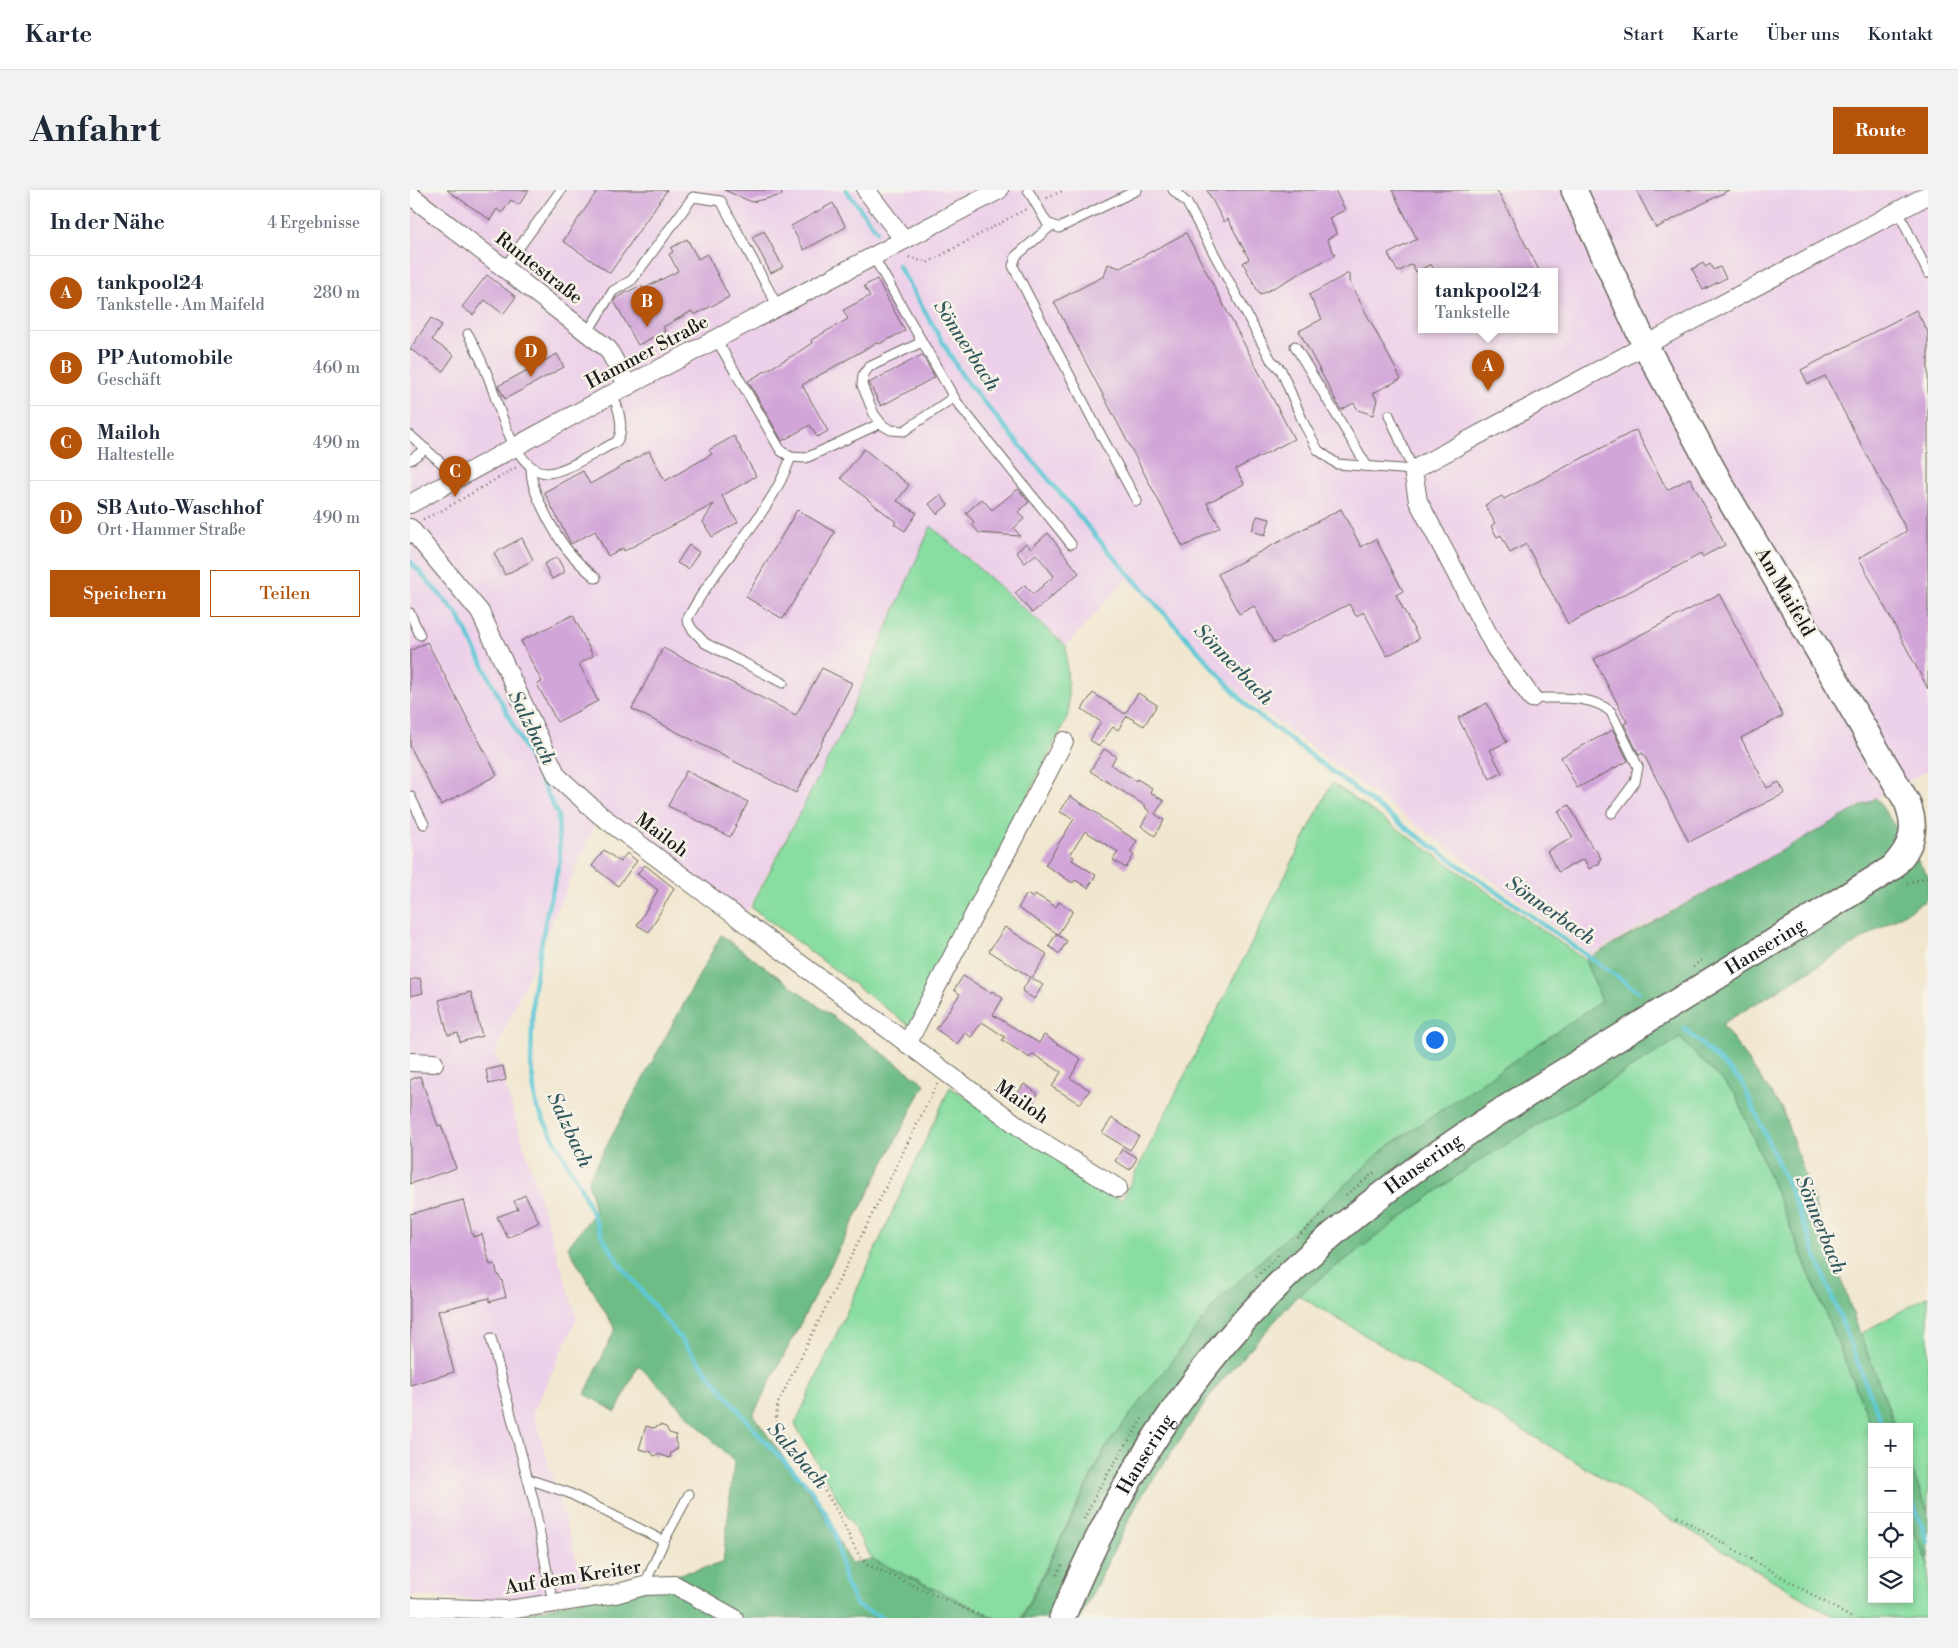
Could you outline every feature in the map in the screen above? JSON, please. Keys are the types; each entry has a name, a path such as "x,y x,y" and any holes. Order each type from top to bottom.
{"street":[{"path":"866,190 904,240"},
{"name":"Hammer Straße","path":"410,504 612,394 999,190"},
{"name":"Am Maifeld","path":"1574,190 1645,345 1720,482 1907,802 1919,845"},
{"name":"Runtestraße","path":"410,195 608,349 628,386"},
{"path":"1532,698 1496,649 1418,501 1413,470 1928,195"},
{"name":"Mailoh","path":"410,528 480,612 557,776 600,815 944,1072 1029,1134 1118,1188"},
{"path":"907,1044 1064,741"},
{"name":"Hansering","path":"1062,1618 1079,1577 1114,1507 1152,1442 1190,1388 1231,1336 1275,1288 1322,1243 1380,1194 1498,1112 1892,868 1907,850 1919,845"},
{"path":"410,1062 434,1063"},
{"name":"Auf dem Kreiter","path":"410,1606 508,1610 615,1594 644,1586 674,1585 734,1618"}],"lane":[{"path":"504,268 561,190"},
{"path":"1028,190 1047,223 1059,228 1137,190"},
{"path":"1173,190 1187,203 1271,360 1281,370 1304,424 1318,450 1337,464 1413,470 1389,415"},
{"path":"587,333 613,291 632,280 693,197 721,200 778,307"},
{"path":"1898,211 1928,273"},
{"path":"1052,225 1016,256 1013,266 1137,501"},
{"path":"873,256 954,397 1071,544"},
{"path":"468,334 483,364 506,428 515,447 530,467 546,473 558,472 616,442 619,439 620,431 617,404 612,394"},
{"path":"716,340 781,451 791,457 806,458 881,423"},
{"path":"922,342 869,367 863,375 862,385 874,414 881,423 891,430 904,431 954,397"},
{"path":"1295,346 1367,466"},
{"path":"410,435 447,468 455,479"},
{"path":"410,460 426,449"},
{"path":"783,683 705,643 692,629 687,620 711,579 770,501 791,457"},
{"path":"530,467 531,481 558,538 576,561 596,578"},
{"path":"410,613 420,635"},
{"path":"1532,698 1583,700 1604,705 1611,712 1638,767 1635,782 1612,813"},
{"path":"410,796 424,824"},
{"path":"491,1338 534,1503 553,1603"},
{"path":"528,1479 569,1492 664,1541"},
{"path":"644,1586 688,1494"}],"path":[{"path":"944,1072 778,1403 776,1416 778,1426 821,1485 840,1516 860,1558 868,1566 986,1618"},
{"path":"1677,1516 1852,1618"}],"shaded area":[{"path":"410,190 1928,190 1928,770 1592,954 1246,699 1127,578 1066,646 931,526 843,730 742,921 599,815 495,1052 577,1319 533,1412 585,1587 495,1601 410,1595"}],"green space":[{"path":"931,526 1066,646 1069,714 911,1027 751,907 843,730"},
{"path":"1332,783 1585,960 1602,1001 1384,1149 1107,1445 1021,1618 995,1618 872,1559 795,1424 950,1087 1122,1200"},
{"path":"1876,798 1928,876 1928,899 1722,1024 1782,1109 1860,1334 1894,1423 1870,1423 1736,1095 1680,1038 1469,1167 1298,1295 1217,1386 1139,1500 1080,1618 1022,1618 1107,1445 1220,1298 1384,1149 1602,1001 1585,960"},
{"path":"721,935 925,1084 753,1415 822,1511 851,1563 872,1559 995,1618 508,1618 723,1563 734,1462 638,1365 616,1412 585,1394 615,1329 568,1247 595,1212 588,1180"},
{"path":"1680,1038 1736,1095 1870,1423 1868,1423 1868,1603 1913,1603 1913,1529 1928,1565 1928,1618 1836,1618 1298,1295 1469,1167"},
{"path":"1928,1296 1928,1511 1913,1473 1913,1423 1894,1423 1860,1334"},
{"path":"1913,1473 1928,1512 1928,1565 1913,1529"}],"building":[{"path":"447,190 529,190 519,205 511,200 502,213 497,209 490,220"},
{"path":"598,190 667,190 610,273 563,241"},
{"path":"724,190 781,190 782,195 752,202"},
{"path":"1207,190 1335,190 1345,210 1329,218 1337,234 1327,239 1335,255 1260,295 1243,263 1249,259 1228,219 1224,222"},
{"path":"1392,190 1497,190 1538,268 1433,268 1431,264 1424,268 1418,268 1416,272 1412,264 1398,272 1388,254 1417,239"},
{"path":"1636,190 1729,190 1656,228"},
{"path":"833,203 846,227 804,250 791,226"},
{"path":"764,231 783,267 771,273 752,237"},
{"path":"1186,233 1294,439 1236,469 1244,484 1207,503 1220,527 1183,547 1054,302 1104,276 1108,264 1120,268"},
{"path":"687,239 698,259 707,254 729,297 694,315 692,311 663,327 665,331 638,345 614,301 616,298 641,285 643,289 678,271 669,254 673,252 671,248"},
{"path":"1703,263 1705,267 1710,264 1713,270 1720,267 1726,278 1703,290 1692,269"},
{"path":"1349,273 1349,281 1401,379 1373,393 1377,400 1373,415 1358,410 1354,403 1341,410 1299,331 1322,319 1309,295"},
{"path":"487,275 516,297 503,314 485,300 473,315 462,307"},
{"path":"877,279 905,331 879,344 878,342 802,385 828,431 817,437 810,425 782,441 748,381 797,353 812,343 811,340 848,319 843,310 870,296 864,286"},
{"path":"1916,310 1928,332 1928,689 1859,558 1907,531 1825,376 1808,384 1801,370"},
{"path":"431,318 442,325 432,340 454,355 443,371 410,349"},
{"path":"557,354 564,367 505,399 498,386"},
{"path":"922,355 935,377 881,406 869,383"},
{"path":"1636,430 1667,490 1690,478 1725,545 1702,557 1701,554 1568,624 1526,544 1510,553 1501,535 1497,537 1491,526 1495,523 1485,505 1502,496 1504,499"},
{"path":"734,436 756,476 722,496 738,522 712,537 703,522 714,504 624,551 623,548 608,556 595,531 571,544 544,492 583,471 590,484 649,451 665,481 712,454 709,450"},
{"path":"864,449 909,485 897,501 917,513 905,531 894,524 896,522 841,478"},
{"path":"1018,489 1029,502 1018,512 1024,519 1014,528 1020,536 979,533 972,524 974,522 966,513 982,499 992,510"},
{"path":"940,495 948,505 937,514 929,504"},
{"path":"1341,509 1361,547 1376,539 1403,591 1396,595 1419,639 1387,656 1364,612 1356,616 1349,604 1274,643 1254,606 1239,614 1218,574"},
{"path":"797,510 835,532 783,619 746,597"},
{"path":"1257,516 1270,519 1265,535 1252,531"},
{"path":"1048,533 1079,573 1032,613 1015,593 1025,585 1033,594 1054,576 1036,554 1025,563 1016,552 1026,543 1031,548"},
{"path":"522,538 533,560 505,575 494,553"},
{"path":"689,545 699,552 688,569 677,563"},
{"path":"557,557 565,572 552,579 544,564"},
{"path":"1719,594 1783,716 1741,738 1767,788 1779,782 1785,793 1689,842 1643,753 1639,755 1624,724 1627,722 1594,659"},
{"path":"573,615 593,656 579,664 598,701 557,722 537,684 542,682 521,641"},
{"path":"427,642 497,775 441,805 410,746 410,651"},
{"path":"663,648 796,715 822,668 852,683 796,793 632,709"},
{"path":"1093,693 1125,714 1138,693 1157,705 1144,726 1127,716 1118,730 1113,727 1099,746 1090,740 1101,722 1082,709"},
{"path":"1487,703 1507,742 1490,750 1502,773 1490,779 1458,718"},
{"path":"1613,730 1628,761 1577,788 1561,757"},
{"path":"1104,749 1116,756 1111,765 1136,781 1137,779 1152,788 1150,792 1164,801 1155,814 1164,820 1155,836 1141,826 1150,811 1145,808 1146,806 1090,771"},
{"path":"686,771 748,802 730,837 668,806"},
{"path":"1070,796 1137,841 1130,852 1134,855 1126,868 1113,860 1118,852 1085,831 1070,855 1074,857 1072,860 1096,875 1088,888 1075,880 1073,883 1045,865 1074,819 1060,812"},
{"path":"1569,805 1593,849 1595,848 1601,859 1599,860 1600,863 1589,869 1584,859 1558,872 1547,851 1573,838 1558,811"},
{"path":"604,850 620,862 627,853 637,861 618,886 592,866"},
{"path":"645,865 674,888 649,932 637,925 658,890 637,874"},
{"path":"1027,894 1033,898 1035,894 1056,907 1059,902 1073,911 1058,934 1018,908"},
{"path":"1005,927 1047,954 1032,978 1043,985 1034,999 1022,991 1030,977 989,951"},
{"path":"1056,934 1067,941 1059,954 1049,946"},
{"path":"963,976 1003,998 993,1015 1039,1043 1044,1035 1081,1059 1070,1078 1090,1090 1080,1104 1052,1087 1061,1072 1033,1054 1030,1058 1002,1040 1005,1037 982,1022 971,1037 965,1033 957,1044 936,1029 960,994 954,990"},
{"path":"420,978 423,993 410,996 410,980"},
{"path":"471,992 482,1036 460,1042 458,1033 448,1035 439,1000"},
{"path":"503,1066 506,1080 489,1084 486,1070"},
{"path":"420,1076 438,1126 441,1125 456,1168 410,1184 410,1080"},
{"path":"1024,1084 1038,1094 1029,1108 1015,1097"},
{"path":"1112,1118 1139,1136 1130,1150 1102,1133"},
{"path":"1122,1149 1137,1158 1130,1170 1115,1161"},
{"path":"525,1195 539,1222 508,1238 497,1217 518,1209 514,1201"},
{"path":"463,1200 473,1237 482,1234 490,1265 495,1264 506,1297 489,1302 489,1298 438,1311 454,1372 410,1385 410,1214"},
{"path":"660,1425 666,1427 669,1433 676,1435 675,1441 678,1448 671,1453 670,1458 658,1454 654,1456 651,1452 639,1449 646,1426 654,1428"}],"waterway":[{"name":"Sönnerbach","path":"846,190 877,231"},
{"name":"Sönnerbach","path":"898,265 963,377 1105,547 1249,708 1406,828 1639,992"},
{"name":"Salzbach","path":"410,561 458,615 558,815 560,861 547,912 533,992 531,1064 536,1106 581,1188 602,1236 619,1263 757,1433 808,1486 827,1515 835,1533 845,1582 857,1606 884,1618"},
{"name":"Sönnerbach","path":"1684,1028 1742,1082 1793,1197 1881,1423"},
{"name":"Sönnerbach","path":"1913,1503 1928,1542"}],"place":[{"name":"PP Automobile","path":"647,327"},
{"name":"SB Auto-Waschhof","path":"531,377"},
{"name":"tankpool24","path":"1488,391"},
{"name":"Mailoh","path":"455,497"}]}
